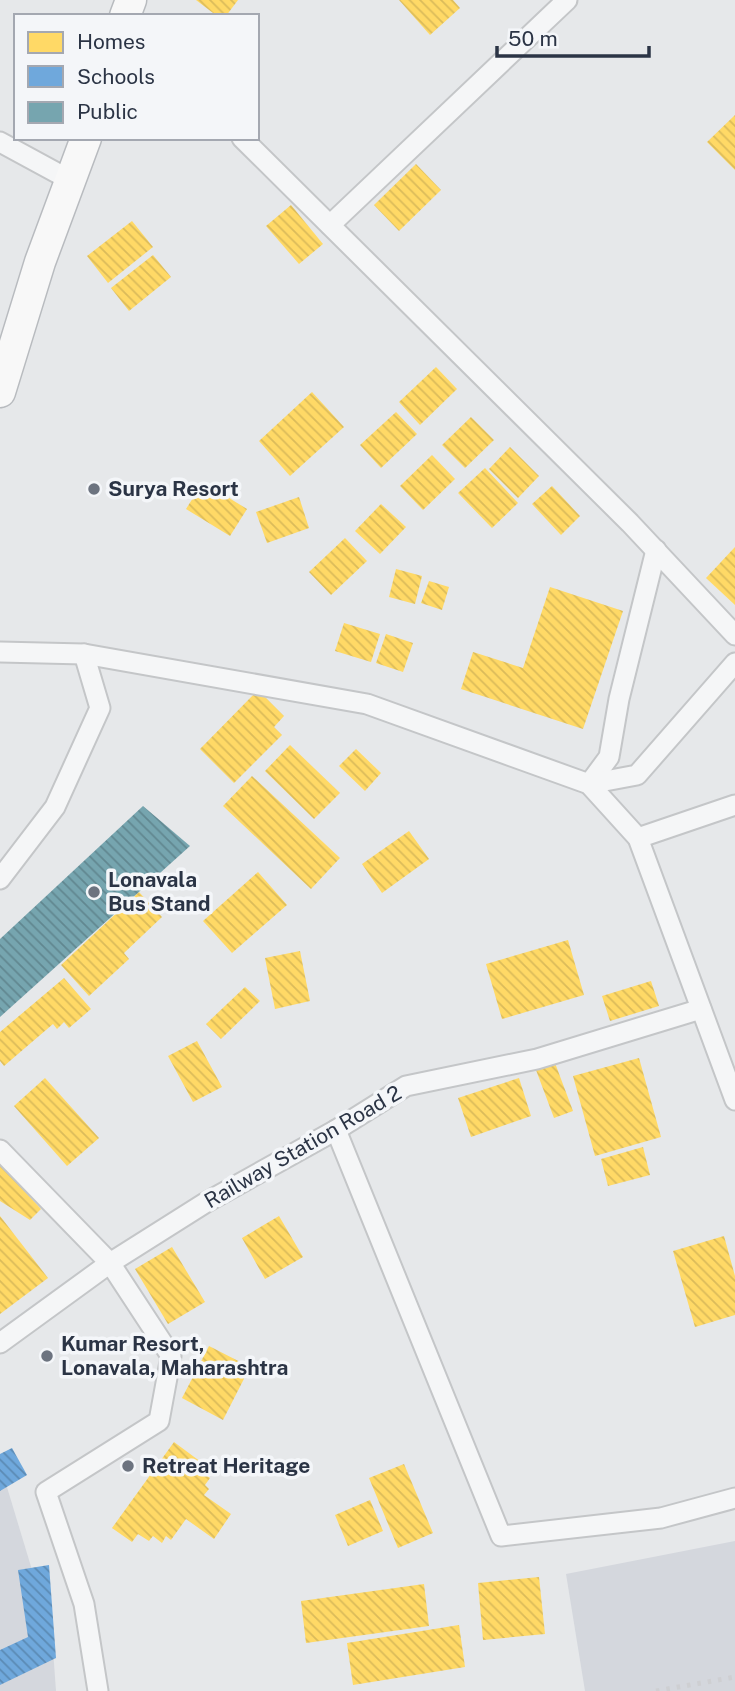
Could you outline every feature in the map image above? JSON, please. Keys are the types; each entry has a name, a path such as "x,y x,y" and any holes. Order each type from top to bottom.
{"highway":[{"path":"0,392 63,177 67,140"},
{"path":"0,342 63,177 85,140"}],"street":[{"path":"330,225 567,0"},
{"path":"244,140 656,550 735,635"},
{"path":"0,142 63,177"},
{"path":"589,784 609,757 620,699 656,550"},
{"path":"0,652 84,654 367,704 589,784 638,838 735,1100"},
{"path":"0,879 55,807 100,708 84,654"},
{"path":"589,784 637,775 735,663"},
{"path":"638,838 735,805"},
{"name":"Railway Station Road 2","path":"0,1343 110,1263 205,1203 336,1130 407,1086 537,1059 701,1009"},
{"path":"336,1130 502,1536 661,1518 735,1498"},
{"path":"0,1150 110,1263 170,1356 159,1421 46,1492 84,1604 98,1691"}],"shaded area":[{"path":"0,1464 52,1636 56,1691 0,1691"},
{"path":"735,1541 735,1691 585,1691 566,1574"}],"building: Homes":[{"path":"196,0 238,0 228,14 214,14"},
{"path":"399,0 453,0 460,8 430,35"},
{"path":"735,115 735,170 707,142"},
{"path":"416,164 441,190 399,231 374,205"},
{"path":"291,205 323,244 299,264 266,226"},
{"path":"132,221 153,247 108,283 87,256"},
{"path":"153,255 171,277 129,311 111,288"},
{"path":"436,367 457,389 420,425 399,402"},
{"path":"312,392 344,427 290,476 259,441"},
{"path":"396,412 417,434 381,468 360,445"},
{"path":"471,417 494,440 465,468 442,445"},
{"path":"510,447 539,476 518,498 489,469"},
{"path":"432,455 455,479 423,510 400,486"},
{"path":"485,468 518,503 492,528 458,493"},
{"path":"203,482 247,509 230,536 186,509"},
{"path":"552,486 580,516 561,535 532,504"},
{"path":"299,497 309,528 267,543 256,512"},
{"path":"381,504 406,527 380,554 355,531"},
{"path":"345,538 367,561 331,595 309,572"},
{"path":"735,547 735,605 706,578"},
{"path":"396,569 422,576 415,604 389,597"},
{"path":"429,581 449,587 442,610 421,603"},
{"path":"550,587 623,611 583,729 461,689 473,652 523,668"},
{"path":"344,623 380,634 371,662 335,651"},
{"path":"386,634 413,643 403,672 376,663"},
{"path":"258,690 284,716 274,727 282,735 234,783 200,749"},
{"path":"290,745 340,793 314,819 265,771"},
{"path":"356,749 381,773 365,791 339,766"},
{"path":"252,776 340,858 311,889 223,806"},
{"path":"409,831 429,859 382,893 362,864"},
{"path":"258,872 287,905 232,953 203,921"},
{"path":"139,892 162,917 124,953 129,959 89,996 61,965"},
{"path":"568,940 584,995 502,1019 486,964"},
{"path":"300,951 310,1001 275,1009 265,958"},
{"path":"64,978 91,1009 69,1028 64,1022 57,1029 53,1024 4,1066 0,1061 0,1032"},
{"path":"651,981 659,1006 610,1021 602,996"},
{"path":"245,987 260,1001 221,1039 206,1024"},
{"path":"197,1041 222,1087 193,1102 168,1056"},
{"path":"639,1058 661,1137 595,1156 573,1076"},
{"path":"555,1063 573,1111 554,1118 536,1070"},
{"path":"45,1078 99,1138 67,1166 14,1106"},
{"path":"519,1078 531,1116 471,1137 458,1098"},
{"path":"643,1147 650,1175 608,1186 601,1159"},
{"path":"0,1164 41,1209 30,1220 0,1201"},
{"path":"0,1216 48,1278 0,1314"},
{"path":"279,1216 303,1257 265,1279 242,1238"},
{"path":"724,1236 735,1276 735,1315 695,1327 673,1251"},
{"path":"172,1247 205,1302 168,1324 135,1269"},
{"path":"209,1346 250,1367 223,1420 182,1398"},
{"path":"174,1442 205,1465 201,1471 210,1478 205,1485 209,1489 204,1495 231,1514 214,1539 186,1519 171,1540 166,1536 162,1543 153,1536 149,1541 138,1534 132,1542 112,1528"},
{"path":"404,1464 433,1533 398,1548 369,1478"},
{"path":"370,1500 383,1531 348,1546 335,1515"},
{"path":"539,1577 545,1634 483,1640 478,1583"},
{"path":"424,1584 429,1626 306,1643 301,1601"},
{"path":"459,1625 465,1667 353,1685 347,1643"}],"building: Schools":[{"path":"12,1448 27,1475 0,1491 0,1454"},
{"path":"49,1565 56,1658 0,1685 0,1650 28,1637 18,1570"}],"building: Public":[{"name":"Lonavala Bus Stand","path":"143,806 190,846 0,1017 0,939"}],"railway":[{"path":"656,1691 735,1677"}],"place":[{"name":"Surya Resort","path":"94,489"},
{"name":"Lonavala Bus Stand","path":"94,892"},
{"name":"Kumar Resort, Lonavala, Maharashtra","path":"47,1356"},
{"name":"Retreat Heritage","path":"128,1466"}]}
